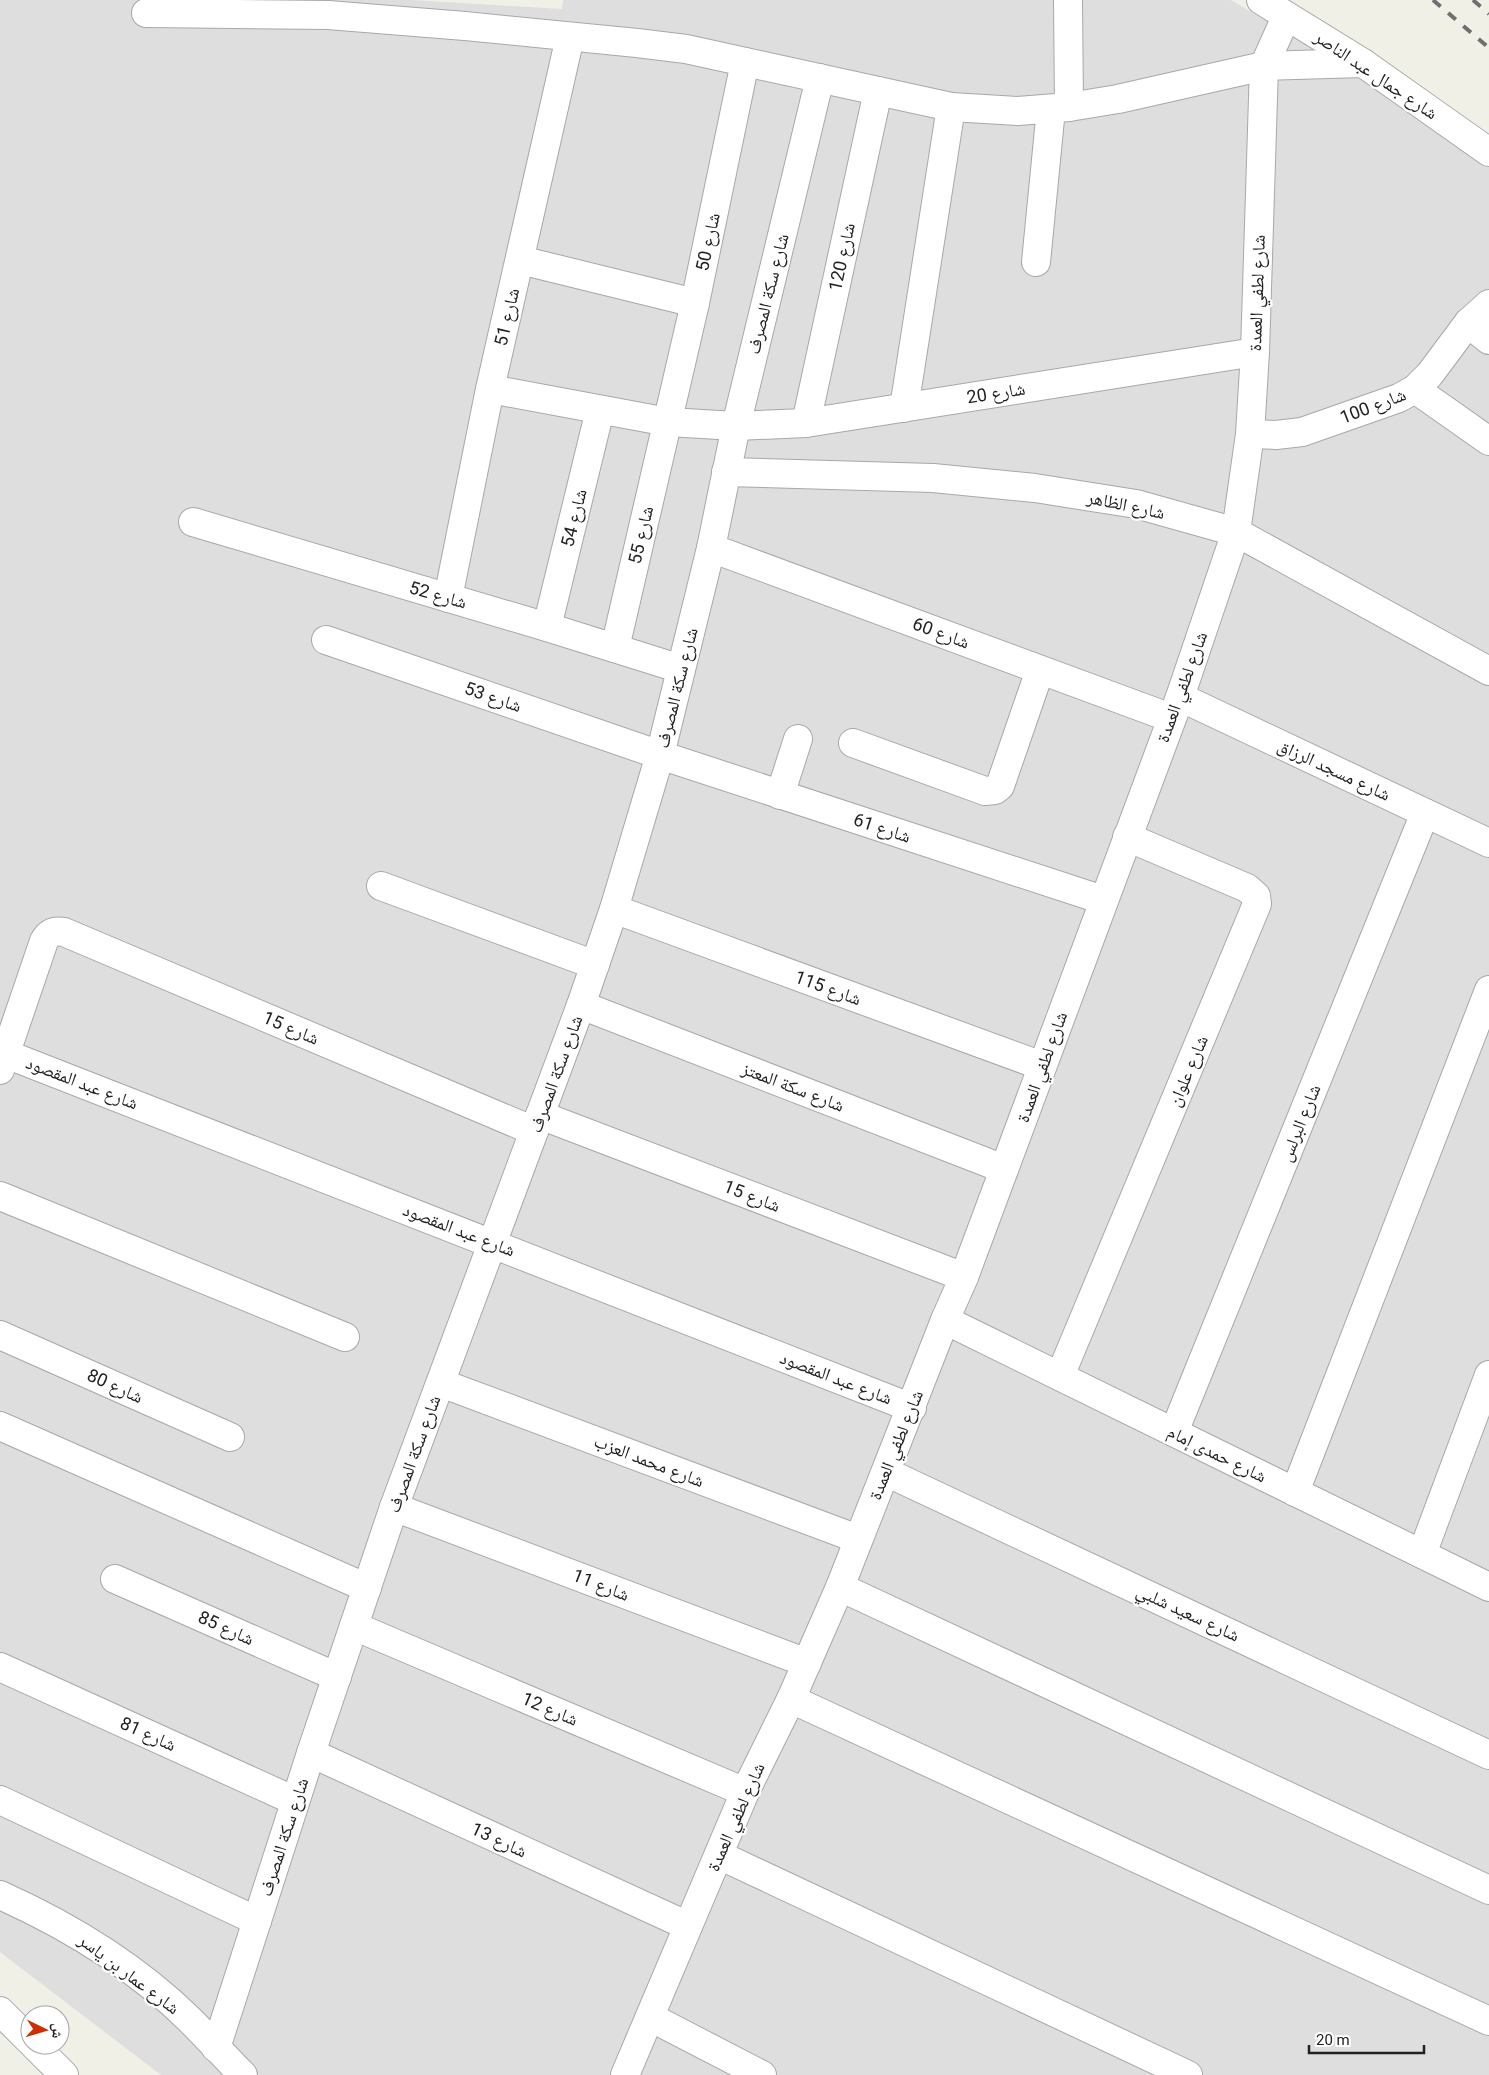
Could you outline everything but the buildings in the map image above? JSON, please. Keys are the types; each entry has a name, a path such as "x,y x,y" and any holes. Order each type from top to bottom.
{"street":[{"path":"1036,262 1060,108 1068,0"},
{"name":"شارع جمال عبد الناصر","path":"1261,0 1363,63 1489,152"},
{"path":"146,13 328,15 465,26 686,49 951,107 993,110 1060,108 1118,99 1264,66 1363,63"},
{"name":"شارع لطفي العمدة","path":"625,2075 746,1792 808,1663 912,1408 945,1320 964,1277 1176,707 1236,532 1250,434 1255,352 1264,66 1286,17"},
{"name":"شارع 51","path":"448,598 490,389 570,37"},
{"name":"شارع 50","path":"668,422 695,303 745,62"},
{"name":"شارع سكة المصرف","path":"216,2048 336,1677 394,1507 581,1005 614,909 660,755 711,548 736,426 820,78"},
{"name":"شارع 120","path":"806,423 878,91"},
{"path":"904,408 951,107"},
{"path":"520,260 695,303"},
{"name":"شارع 100","path":"1250,434 1276,435 1302,432 1399,398 1415,389 1430,374 1468,323 1489,304"},
{"path":"1468,323 1489,340"},
{"name":"شارع 20","path":"490,389 668,422 736,426 806,423 1255,352"},
{"path":"1415,389 1489,441"},
{"name":"شارع 54","path":"547,627 600,410"},
{"name":"شارع 55","path":"615,648 668,422"},
{"name":"شارع الظاهر","path":"726,472 933,478 1035,488 1136,504 1236,532 1489,671"},
{"name":"شارع 52","path":"193,522 547,627 681,669"},
{"name":"شارع 60","path":"711,548 1040,670 1176,707"},
{"name":"شارع 53","path":"326,640 660,755"},
{"path":"853,743 985,791 995,790 1000,786 1040,670"},
{"name":"شارع مسجد الرزاق","path":"1176,707 1425,813 1489,843"},
{"path":"780,795 798,738"},
{"name":"شارع 61","path":"660,755 1103,900"},
{"name":"شارع البرلس","path":"1174,1432 1425,813"},
{"name":"شارع علوان","path":"1060,1376 1257,904 1256,896 1247,888 1127,837"},
{"path":"381,886 595,965"},
{"name":"شارع 115","path":"614,909 1042,1066"},
{"name":"شارع 15","path":"10,1009 48,934 56,930 64,932 537,1123 964,1277"},
{"path":"1295,1492 1489,990"},
{"name":"شارع سكة المعتز","path":"581,1005 1004,1169"},
{"path":"3,1063 10,1009"},
{"name":"شارع عبد المقصود","path":"3,1063 492,1243 912,1408"},
{"path":"0,1196 345,1337"},
{"name":"شارع حمدى إمام","path":"945,1320 1489,1587"},
{"name":"شارع 80","path":"0,1335 230,1437"},
{"path":"1422,1554 1489,1374"},
{"name":"شارع محمد العزب","path":"440,1383 858,1539"},
{"path":"0,1426 367,1588"},
{"name":"شارع سعيد شلبي","path":"886,1472 1489,1755"},
{"name":"شارع 11","path":"394,1507 808,1663"},
{"name":"شارع 85","path":"115,1579 336,1677"},
{"path":"840,1587 1489,1890"},
{"name":"شارع 12","path":"354,1626 746,1792"},
{"name":"شارع 81","path":"0,1667 296,1801"},
{"path":"792,1699 1489,2021"},
{"name":"شارع 13","path":"311,1754 688,1926"},
{"path":"0,1800 257,1921"},
{"path":"720,1854 1188,2075"},
{"name":"شارع عمار بن ياسر","path":"0,1895 90,1942 117,1961 189,2019 243,2075"},
{"path":"0,2011 20,2031"},
{"path":"650,2017 762,2075"},
{"path":"44,2055 64,2075"}],"shaded area":[{"path":"0,0 412,0 562,9 563,0 1231,0 1314,49 1489,159 1489,2075 161,2075 0,1952"}],"railway":[{"path":"1433,0 1489,48"},
{"path":"1473,0 1489,14"}]}
